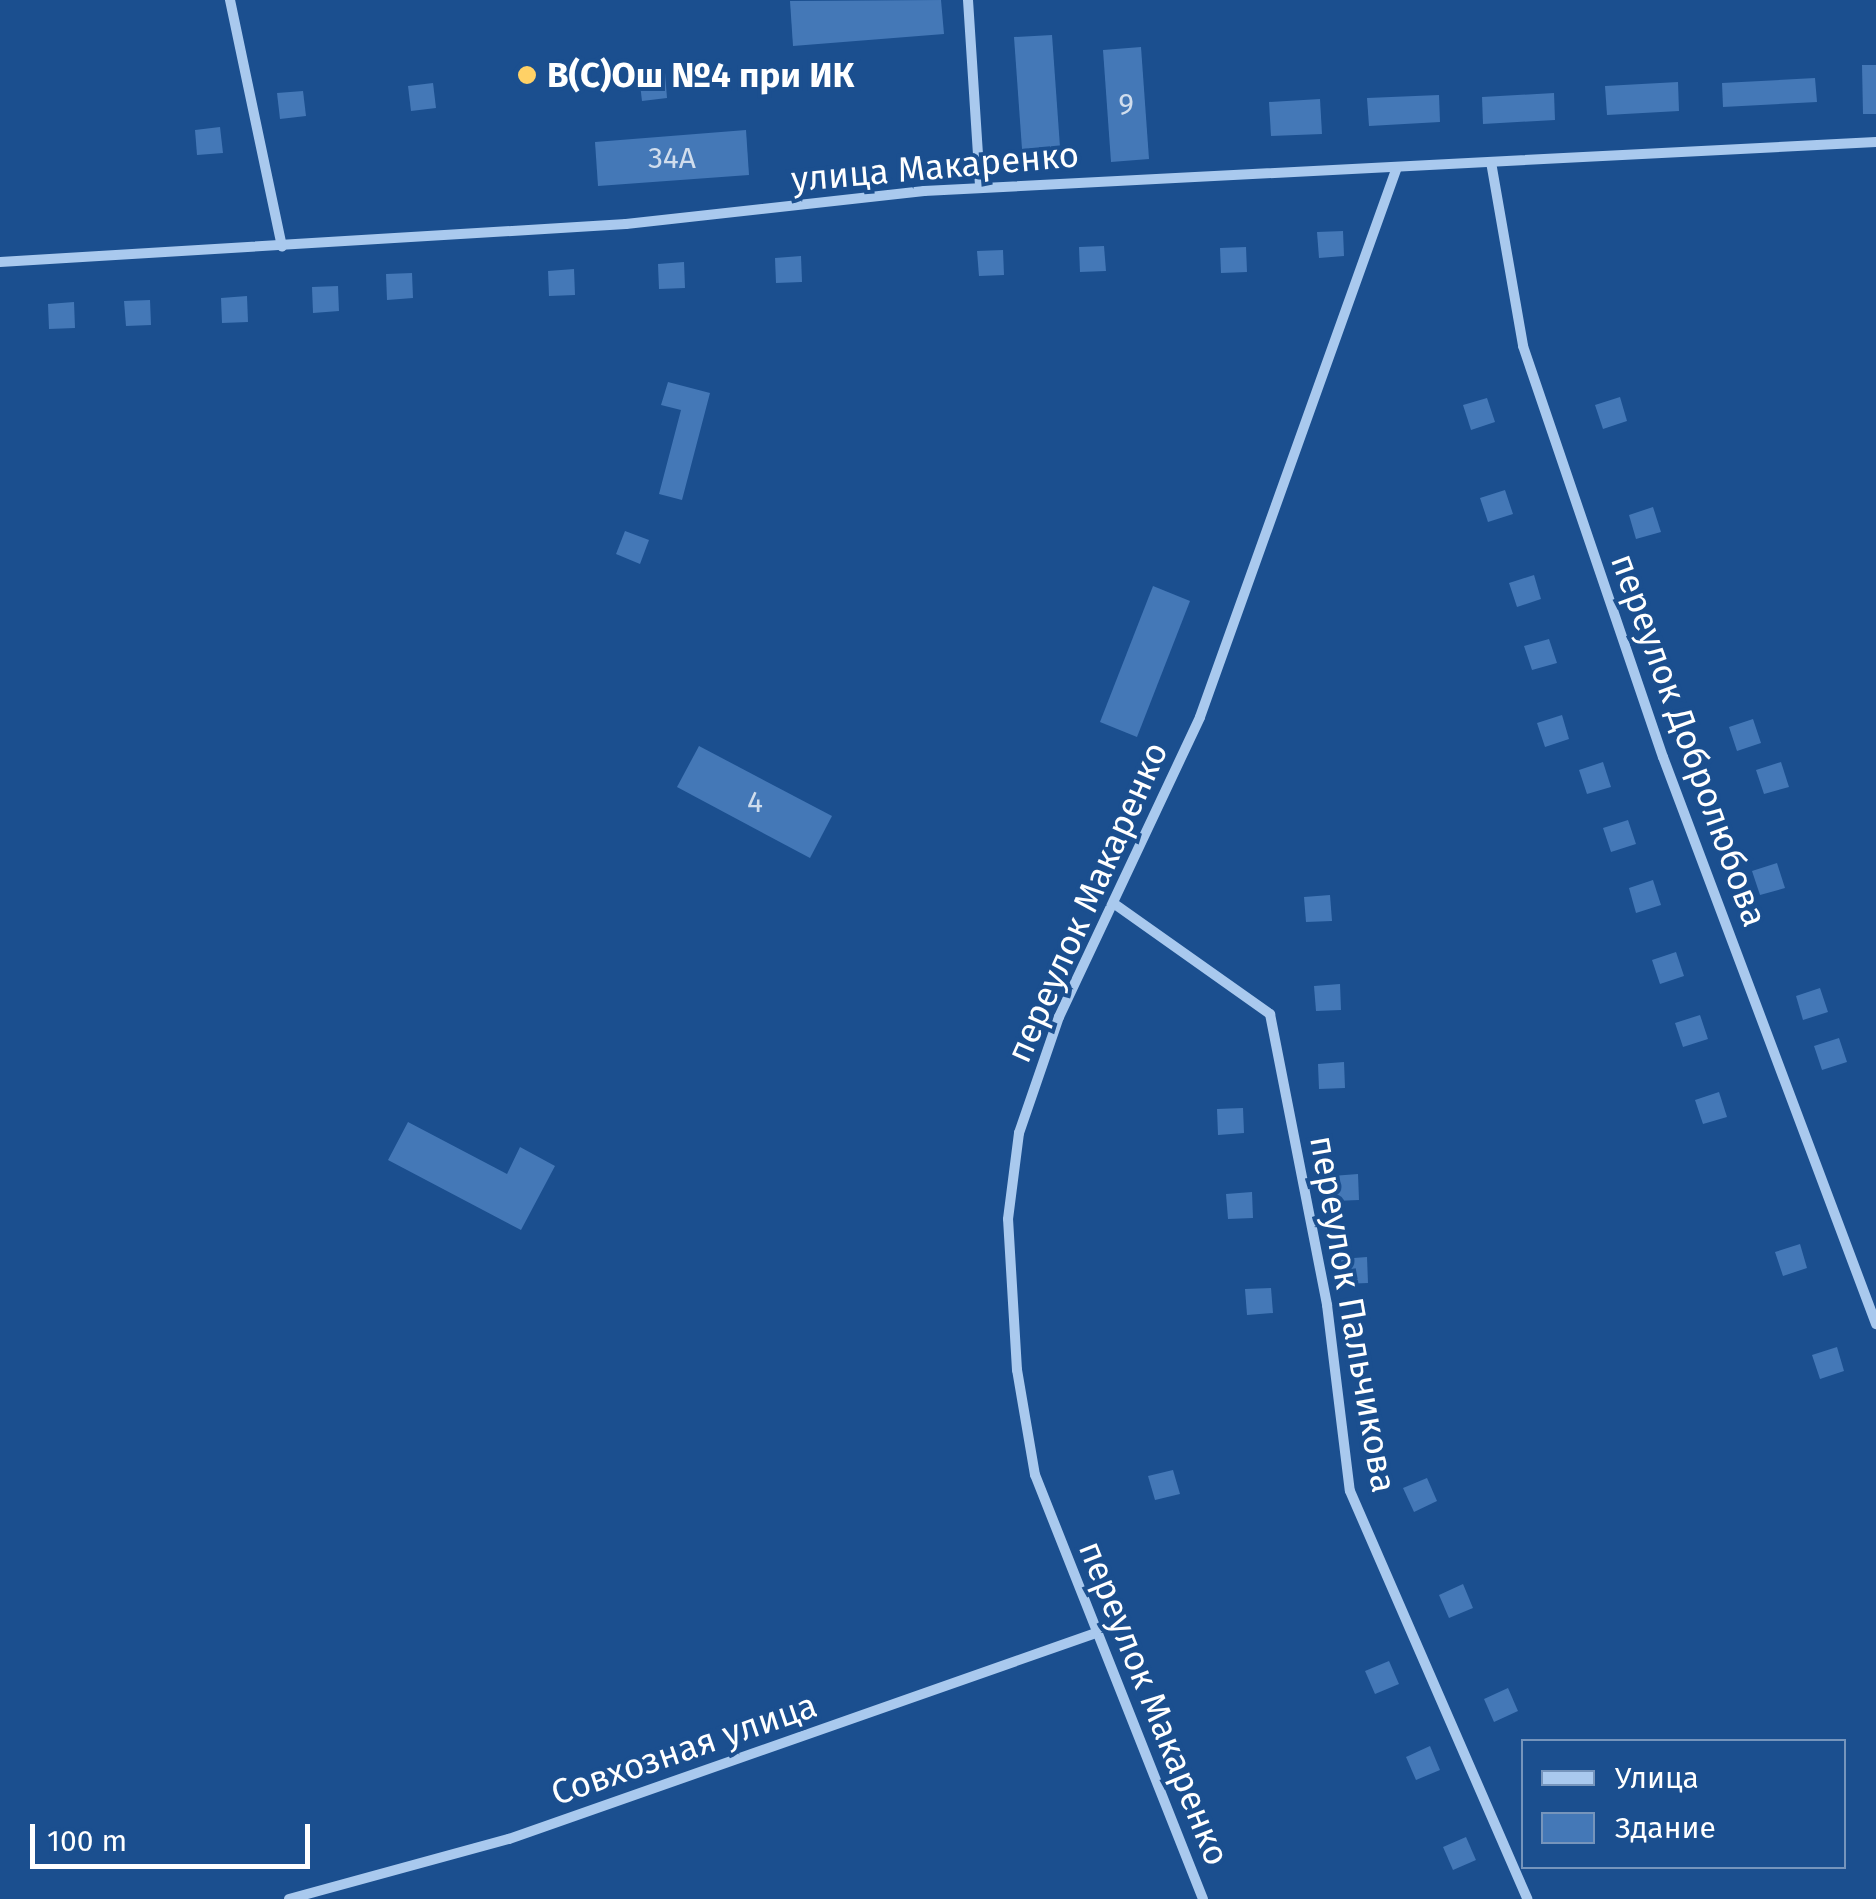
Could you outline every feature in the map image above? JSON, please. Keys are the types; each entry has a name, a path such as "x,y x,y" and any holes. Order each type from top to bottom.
{"street":[{"path":"230,0 282,247"},
{"path":"968,0 980,188"},
{"name":"улица Макаренко","path":"0,262 626,224 980,188 1876,142"},
{"name":"переулок Добролюбова","path":"1492,162 1523,346 1663,757 1876,1324"},
{"name":"переулок Макаренко","path":"1203,1899 1093,1634 1036,1475 1017,1370 1008,1220 1024,1116 1059,1017 1116,905 1200,717 1397,167"},
{"name":"переулок Пальчикова","path":"1116,905 1270,1014 1327,1305 1350,1491 1527,1899"},
{"name":"Совхозная улица","path":"288,1899 510,1839 1093,1634"}],"building":[{"path":"941,0 944,34 793,46 790,1"},
{"path":"1052,35 1060,147 1022,149 1014,37"},
{"path":"1141,47 1149,159 1111,162 1103,50"},
{"path":"1862,65 1876,65 1876,114 1863,114"},
{"path":"665,73 667,98 642,101 639,76"},
{"path":"1815,78 1817,102 1723,107 1722,83"},
{"path":"1678,82 1679,111 1607,115 1605,86"},
{"path":"433,83 436,108 411,111 408,86"},
{"path":"303,91 306,116 280,119 277,93"},
{"path":"1554,93 1555,120 1483,124 1482,97"},
{"path":"1439,95 1440,122 1369,126 1367,98"},
{"path":"1320,99 1322,134 1271,136 1269,102"},
{"path":"220,127 223,153 197,155 195,130"},
{"path":"746,130 749,175 598,186 595,142"},
{"path":"1343,231 1344,256 1319,258 1317,232"},
{"path":"1104,246 1106,271 1080,272 1079,247"},
{"path":"1246,247 1247,272 1221,273 1220,248"},
{"path":"1003,250 1004,275 979,276 977,251"},
{"path":"801,256 802,282 776,283 775,258"},
{"path":"684,262 685,288 659,289 658,264"},
{"path":"574,269 575,295 549,296 548,271"},
{"path":"412,273 413,298 387,300 386,274"},
{"path":"338,286 339,311 313,313 312,287"},
{"path":"247,296 248,322 222,323 221,298"},
{"path":"150,300 151,325 126,326 124,301"},
{"path":"74,302 75,328 49,329 48,304"},
{"path":"668,382 710,393 682,500 659,494 681,410 661,405"},
{"path":"1620,397 1627,421 1603,429 1595,405"},
{"path":"1487,398 1495,422 1471,430 1463,405"},
{"path":"1505,490 1513,514 1488,522 1480,498"},
{"path":"1653,507 1661,532 1636,539 1629,515"},
{"path":"625,531 649,540 640,564 616,554"},
{"path":"1534,575 1541,599 1517,607 1509,583"},
{"path":"1153,586 1190,601 1137,737 1100,722"},
{"path":"1549,639 1557,663 1532,670 1524,646"},
{"path":"1562,715 1569,739 1545,747 1537,723"},
{"path":"1753,719 1761,743 1737,751 1729,727"},
{"path":"699,746 832,816 810,858 677,787"},
{"path":"1603,762 1611,787 1587,794 1579,770"},
{"path":"1781,762 1789,787 1764,794 1756,770"},
{"path":"1628,820 1636,844 1611,852 1603,828"},
{"path":"1777,863 1785,888 1760,895 1752,871"},
{"path":"1653,880 1661,905 1636,913 1629,888"},
{"path":"1330,895 1332,921 1306,922 1304,897"},
{"path":"1676,952 1684,976 1660,984 1652,960"},
{"path":"1340,984 1341,1010 1316,1011 1314,986"},
{"path":"1820,988 1828,1012 1803,1020 1796,996"},
{"path":"1700,1015 1708,1039 1683,1047 1675,1023"},
{"path":"1839,1038 1847,1062 1822,1070 1814,1046"},
{"path":"1344,1062 1345,1088 1319,1089 1318,1064"},
{"path":"1719,1092 1727,1117 1703,1124 1695,1100"},
{"path":"1243,1108 1244,1133 1218,1135 1217,1109"},
{"path":"408,1122 507,1174 520,1147 555,1166 521,1230 388,1160"},
{"path":"1358,1174 1359,1200 1333,1201 1332,1176"},
{"path":"1252,1192 1253,1218 1228,1219 1226,1194"},
{"path":"1800,1244 1807,1268 1783,1276 1775,1252"},
{"path":"1367,1257 1368,1283 1342,1284 1341,1259"},
{"path":"1271,1288 1273,1313 1247,1315 1245,1289"},
{"path":"1837,1347 1844,1371 1820,1379 1812,1355"},
{"path":"1173,1470 1180,1494 1155,1500 1148,1476"},
{"path":"1427,1478 1437,1501 1414,1512 1403,1488"},
{"path":"1463,1584 1473,1608 1449,1618 1439,1595"},
{"path":"1389,1661 1399,1684 1375,1694 1365,1671"},
{"path":"1508,1688 1518,1711 1494,1722 1484,1699"},
{"path":"1430,1746 1440,1770 1416,1780 1406,1757"},
{"path":"1466,1837 1476,1860 1453,1870 1443,1847"}],"place":[{"name":"В(С)Ош №4 при ИК","path":"527,75"}]}
